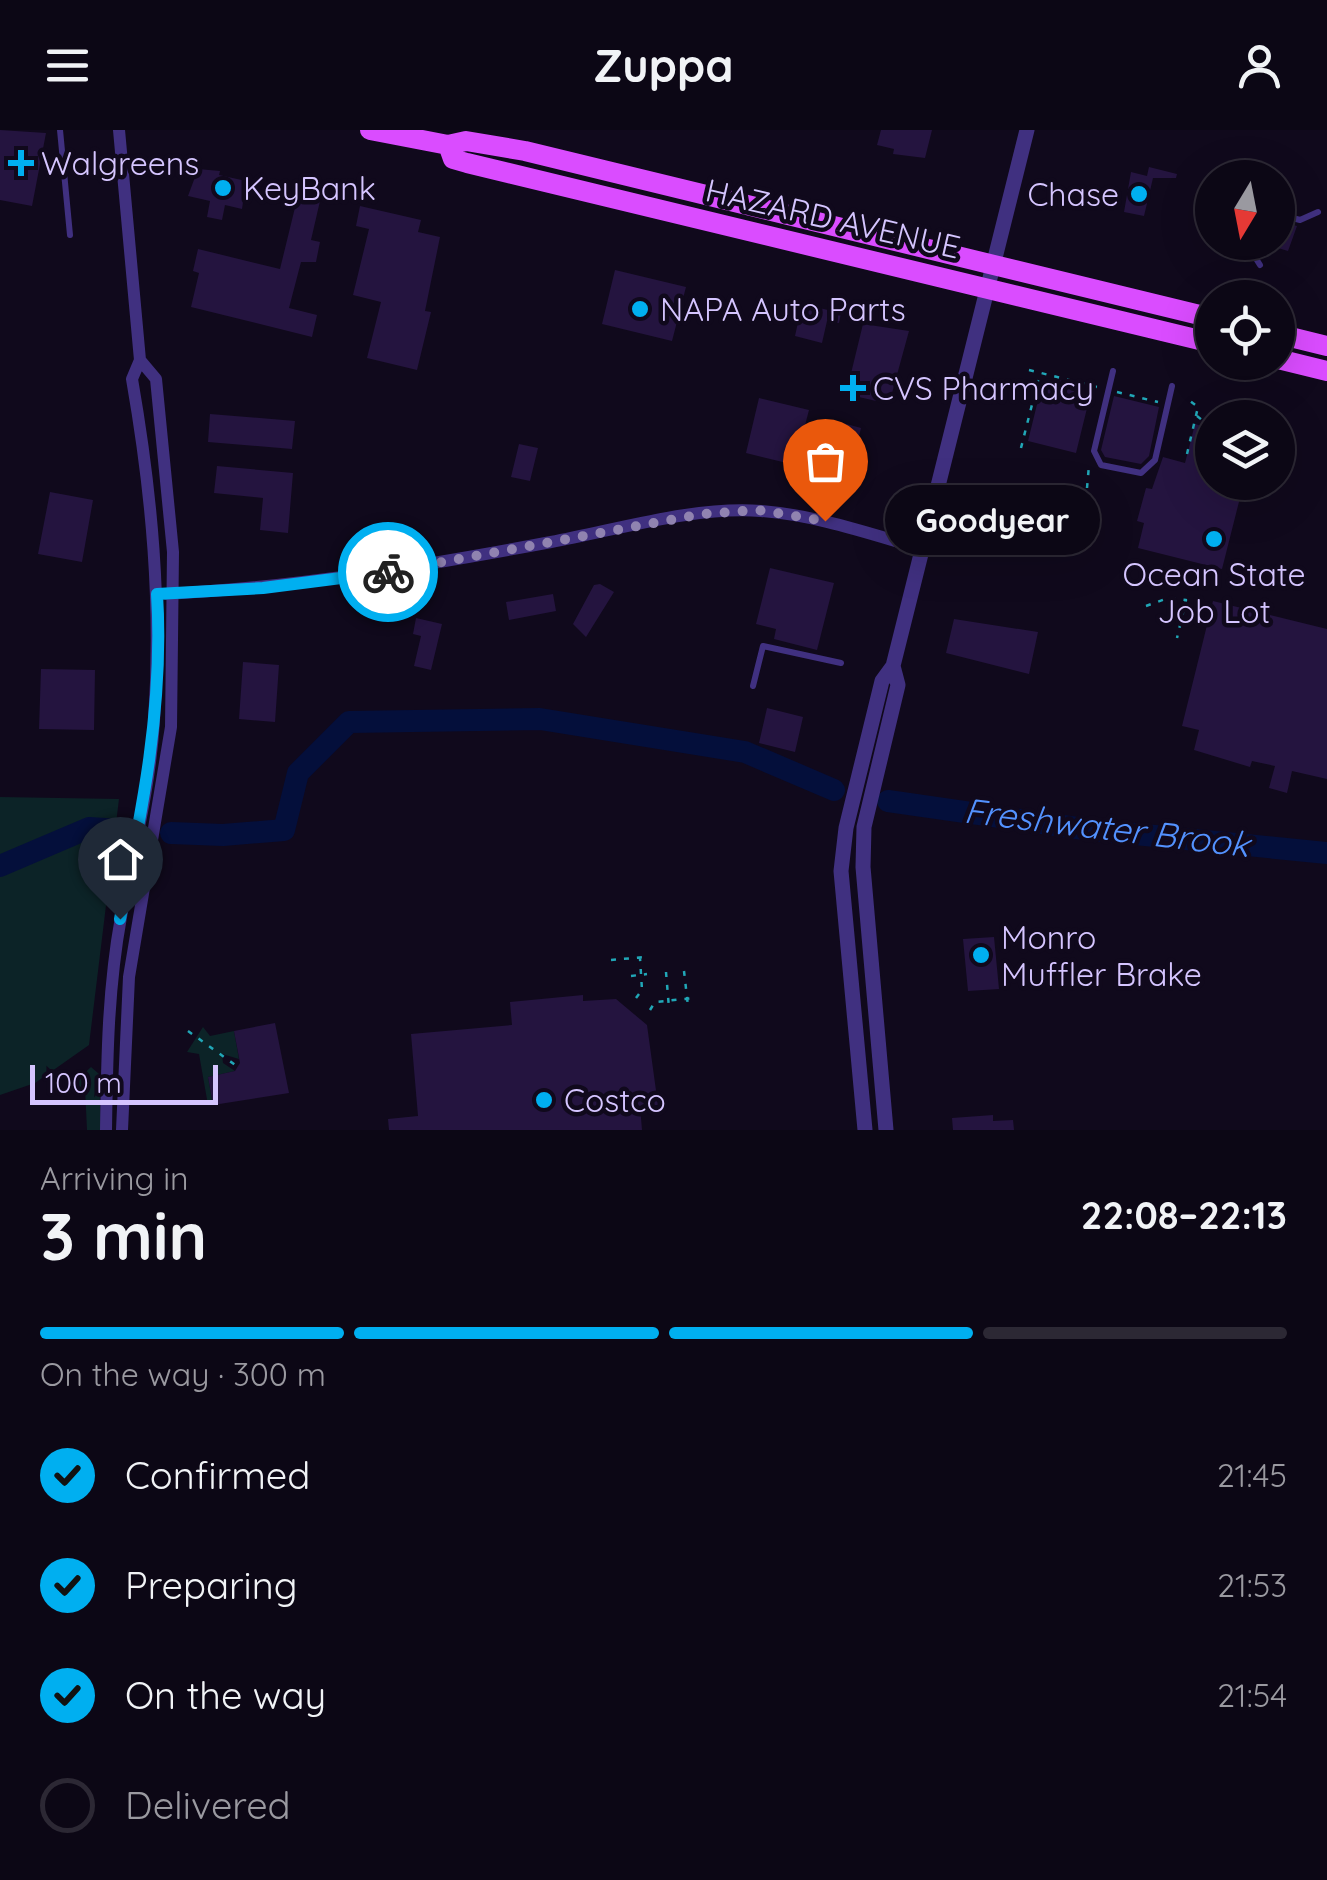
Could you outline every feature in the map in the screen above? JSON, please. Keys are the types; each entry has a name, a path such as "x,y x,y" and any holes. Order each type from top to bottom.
{"main road":[{"name":"HAZARD AVENUE","path":"370,130 448,145 477,143 652,181 1195,314"},
{"name":"HAZARD AVENUE","path":"448,145 454,159 467,163 1195,339"},
{"path":"600,194 628,191 652,181"},
{"path":"1295,338 1327,346"},
{"path":"1295,362 1326,367"}],"street":[{"path":"106,1130 107,1045 120,919 149,766 158,646 156,538 132,380 140,360 119,130"},
{"path":"864,1130 843,921 843,857 882,681 894,666 1027,130"},
{"path":"122,1130 129,977 171,727 174,593 156,379 140,360"},
{"path":"157,594 263,588 392,572 703,514 758,510 825,521 923,548"},
{"path":"886,1130 864,908 864,840 898,685 894,666"},
{"path":"149,766 164,770"},
{"path":"107,1045 124,1045"},
{"path":"856,1054 878,1052"}],"lane":[{"path":"60,130 70,236"},
{"path":"1295,219 1318,212"},
{"path":"1257,260 1260,265"},
{"path":"1112,371 1094,452 1101,465 1141,474 1148,469 1155,460 1172,386"},
{"path":"753,686 763,646 842,663"}],"path":[{"path":"1029,370 1103,389"},
{"path":"1021,448 1040,373"},
{"path":"1112,391 1160,403"},
{"path":"1190,401 1195,405"},
{"path":"1186,454 1195,419"},
{"path":"1146,606 1168,598 1186,600 1177,638"},
{"path":"612,960 642,957 642,990 636,998"},
{"path":"684,970 688,1006"},
{"path":"666,972 669,1008"},
{"path":"631,976 647,974"},
{"path":"650,1010 655,1002 695,998"},
{"path":"188,1031 238,1067"}],"green space":[{"path":"0,797 119,799 89,1045 35,1083 0,1095"},
{"path":"203,1027 210,1036 234,1031 239,1059 222,1054 223,1063 235,1071 208,1077 213,1105 208,1105 199,1054 187,1052"},
{"path":"91,1067 99,1074 101,1130 87,1130 85,1088 72,1085"}],"building":[{"path":"0,130 46,133 32,206 0,200"},
{"path":"881,130 932,130 925,158 893,154 894,149 877,145"},
{"name":"Chase","path":"1149,167 1177,174 1176,178 1153,178 1144,216 1124,212 1131,172 1147,176"},
{"path":"198,169 220,171 219,175 246,181 242,209 225,205 222,220 207,217 210,201 188,196"},
{"path":"301,183 323,188 311,240 320,242 316,262 301,262 289,308 317,315 312,337 191,307 199,273 193,271 198,249 280,269"},
{"path":"360,206 421,220 418,232 440,237 425,311 431,312 417,370 367,358 381,302 353,295 369,229 356,226"},
{"path":"615,270 686,287 672,341 602,324"},
{"path":"802,304 841,313 839,323 827,321 822,343 795,336"},
{"name":"CVS Pharmacy","path":"863,324 909,331 889,404 846,394"},
{"path":"1059,380 1076,385 1083,389 1081,394 1090,396 1076,453 1028,441 1042,384 1051,386"},
{"path":"1114,396 1159,407 1149,456 1141,464 1105,457 1101,450"},
{"path":"759,398 809,410 802,437 808,438 795,465 746,453"},
{"path":"210,414 295,421 292,449 208,442"},
{"path":"839,422 861,428 844,500 822,494"},
{"path":"1195,424 1195,500 1239,500 1222,569 1138,548 1144,523 1137,521 1146,488 1152,489 1163,457 1185,463"},
{"path":"519,444 538,448 530,481 511,477"},
{"path":"217,466 293,473 288,533 260,530 263,498 214,493"},
{"path":"50,492 93,500 82,562 38,554"},
{"path":"770,568 834,583 817,650 774,639 776,629 756,624"},
{"path":"594,585 614,592 586,637 573,624"},
{"path":"553,594 556,611 509,620 506,602"},
{"path":"1213,601 1327,629 1327,779 1292,771 1287,793 1269,788 1275,766 1252,761 1250,767 1194,750 1199,730 1182,726"},
{"path":"416,618 442,624 431,670 414,666 421,636 413,634"},
{"path":"954,619 1038,632 1029,674 946,653"},
{"path":"243,662 279,665 275,722 239,719"},
{"path":"41,669 95,670 94,730 39,729"},
{"path":"767,708 803,717 795,752 759,743"},
{"path":"994,937 999,989 968,991 963,939"},
{"path":"583,995 583,1001 616,999 647,1025 658,1105 640,1106 642,1130 389,1130 388,1119 418,1116 411,1034 512,1025 510,1002"},
{"path":"275,1023 289,1093 213,1105 208,1077 235,1071 240,1063 234,1031"},
{"path":"993,1115 993,1121 1013,1120 1014,1130 953,1130 952,1118"}],"waterway":[{"name":"Freshwater Brook","path":"171,833 223,835 284,830 298,773 349,722 540,719 745,752 834,790"},
{"name":"Freshwater Brook","path":"888,801 1084,829 1327,853"},
{"name":"Freshwater Brook","path":"0,866 89,828 120,830"}],"way so far":[{"path":"388,572 703,514 758,510 825,521"}],"place":[{"name":"Walgreens","path":"21,163"},
{"name":"KeyBank","path":"223,188"},
{"name":"Chase","path":"1139,194"},
{"name":"NAPA Auto Parts","path":"640,309"},
{"name":"CVS Pharmacy","path":"853,388"},
{"name":"Goodyear","path":"825,521"},
{"name":"Ocean State Job Lot","path":"1214,539"},
{"name":"Monro Muffler Brake","path":"981,955"},
{"name":"Costco","path":"544,1100"}],"route":[{"path":"120,919 143,811 154,725 157,594 263,588 388,572"}]}
